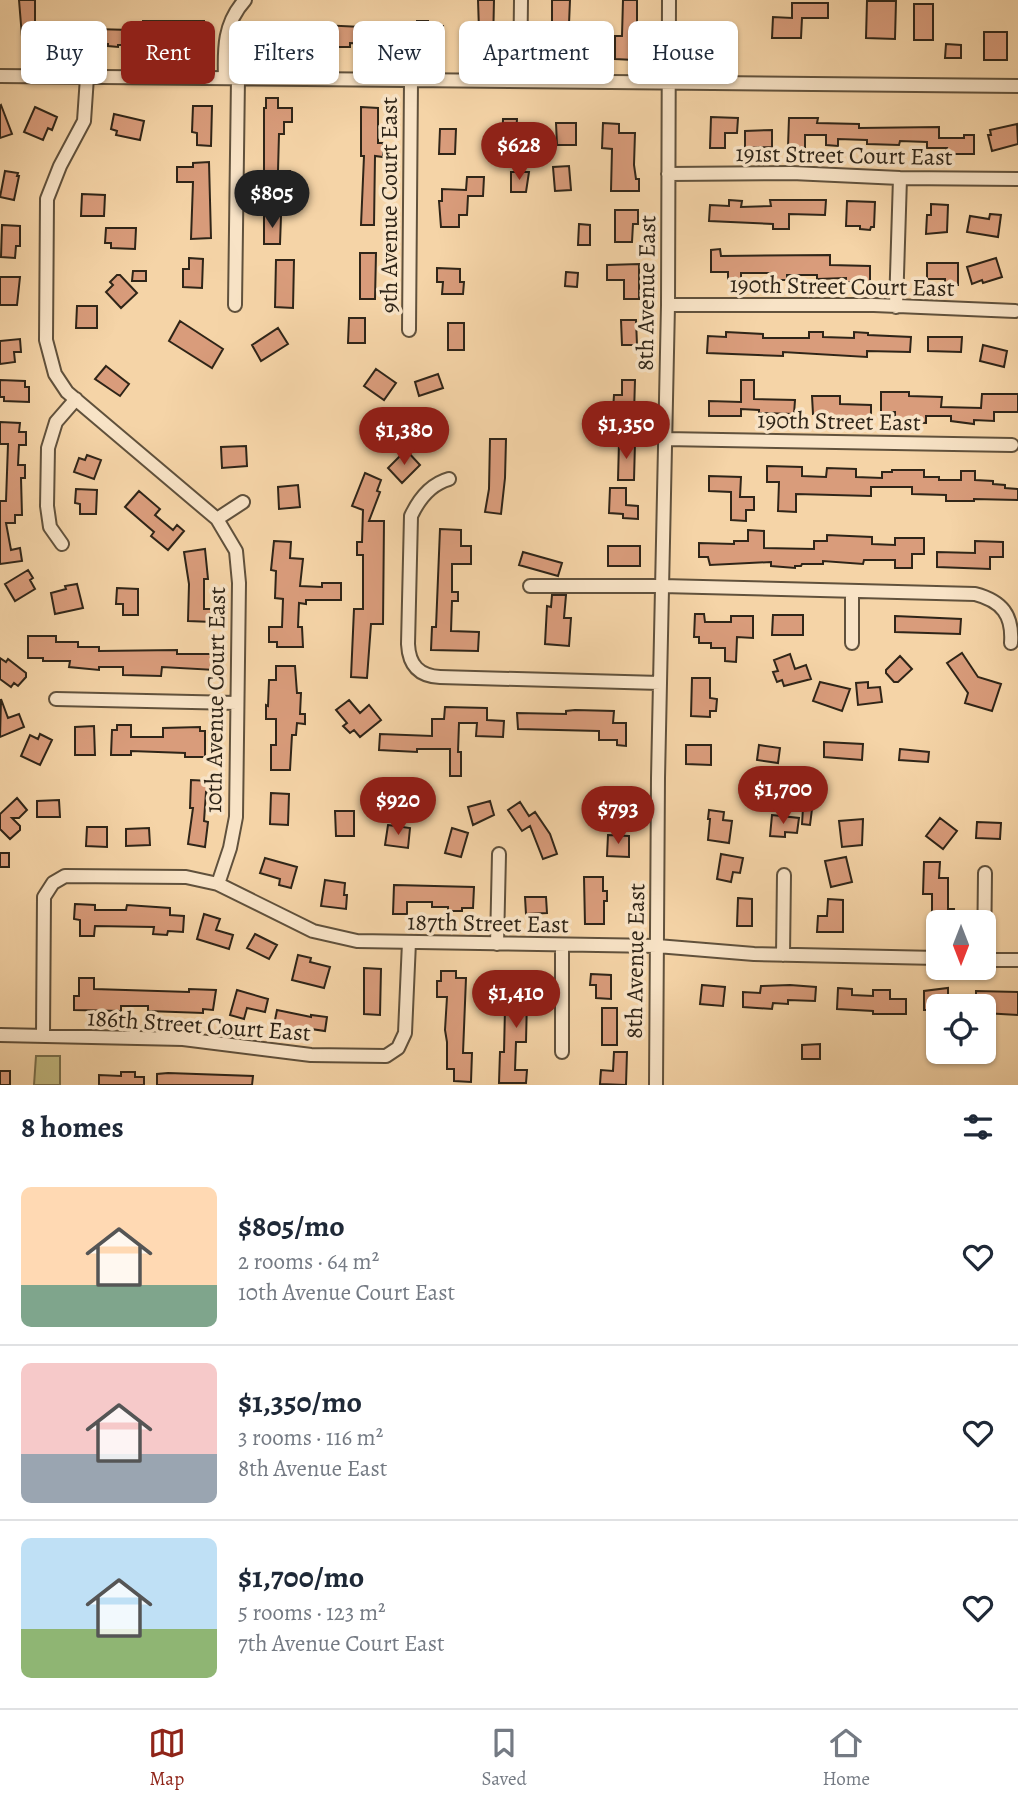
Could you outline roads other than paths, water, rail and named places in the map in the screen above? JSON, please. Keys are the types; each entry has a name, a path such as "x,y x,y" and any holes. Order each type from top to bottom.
{"street":[{"path":"231,21 245,0"},
{"path":"521,0 521,21"},
{"name":"8th Avenue East","path":"669,0 669,21"},
{"path":"229,26 226,33 229,56"},
{"path":"0,76 21,76"},
{"path":"107,77 229,78"},
{"path":"738,83 1018,86"},
{"name":"10th Avenue Court East","path":"87,84 84,121 51,183 47,199 46,319 49,358 60,383 216,519 236,551 239,583 236,817 230,848 218,884"},
{"path":"232,84 234,305"},
{"name":"9th Avenue Court East","path":"409,330 411,84"},
{"name":"8th Avenue East","path":"656,1085 669,84"},
{"name":"191st Street Court East","path":"668,174 792,173 900,178 1018,179"},
{"path":"896,307 900,178"},
{"name":"190th Street Court East","path":"668,305 1016,311"},
{"path":"62,544 50,527 47,506 48,449 56,422 76,399"},
{"name":"190th Street East","path":"665,439 1012,445"},
{"path":"449,479 440,481 421,497 411,516 408,644 409,657 417,669 429,677 660,683"},
{"path":"216,519 243,502"},
{"path":"530,586 956,592 988,597 996,603 1008,616 1012,627 1011,643"},
{"path":"852,591 852,643"},
{"path":"57,699 237,703"},
{"path":"497,944 499,854"},
{"path":"985,873 985,910"},
{"name":"187th Street East","path":"43,1035 46,892 53,883 65,876 74,875 166,875 218,884 303,927 324,935 357,941 657,946 732,953 926,958"},
{"path":"783,955 784,875"},
{"name":"186th Street Court East","path":"0,1035 183,1039 324,1056 386,1056 394,1053 403,1041 407,1021 409,942"},
{"path":"562,946 562,1052"},
{"path":"996,960 1018,960"}]}
